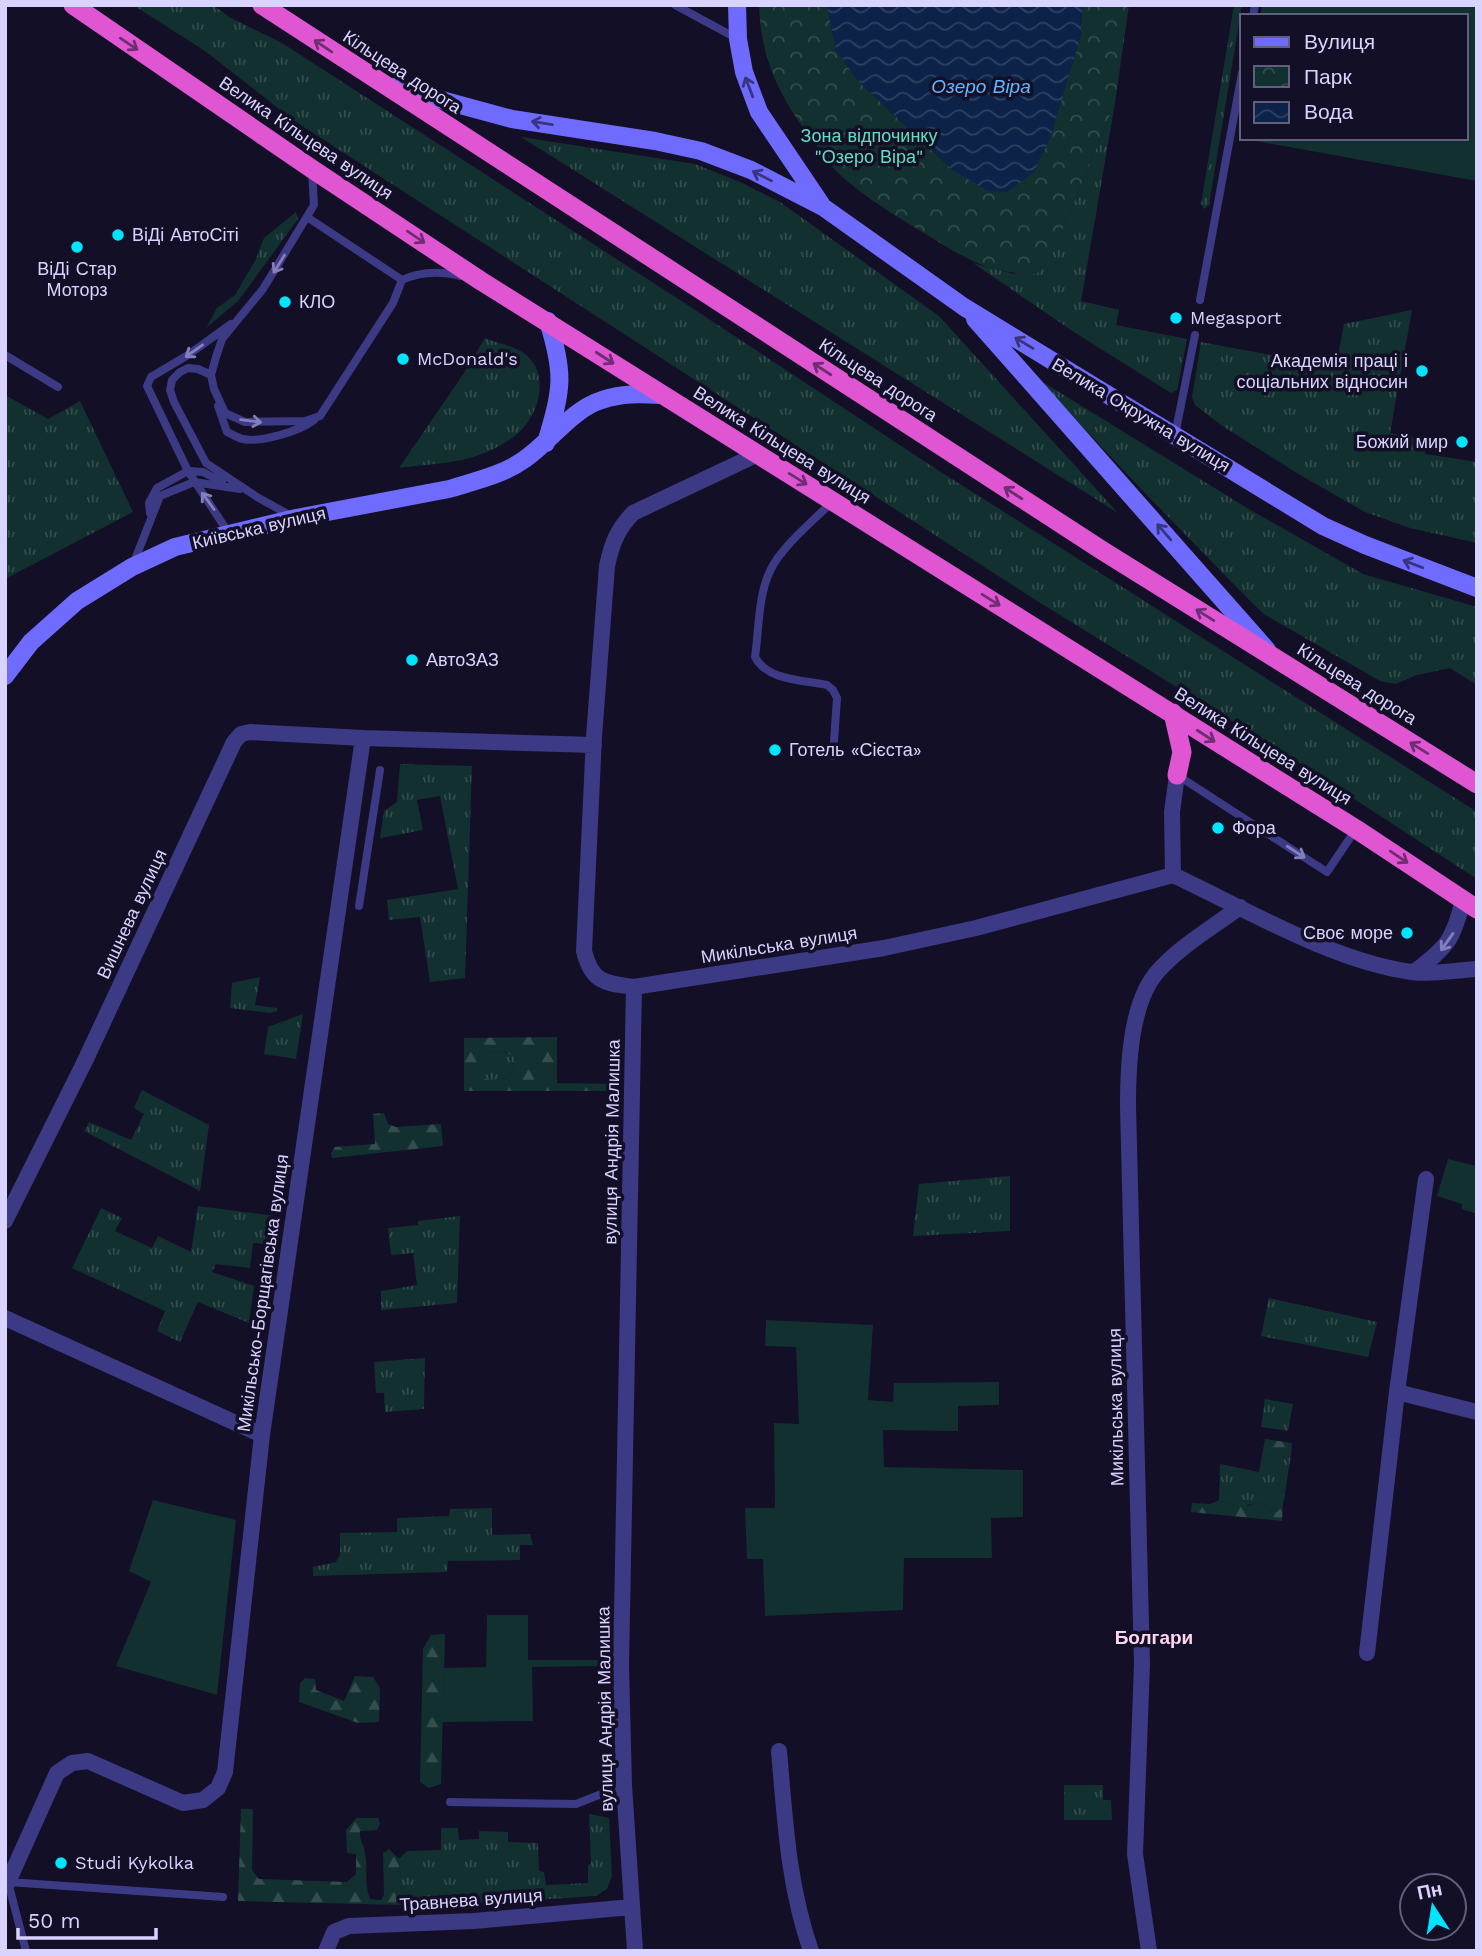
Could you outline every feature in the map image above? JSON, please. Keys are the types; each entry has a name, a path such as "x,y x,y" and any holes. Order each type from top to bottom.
{"highway":[{"name":"Велика Кільцева вулиця","path":"73,5 481,281 1172,713 1470,904"},
{"name":"Кільцева дорога","path":"262,5 1103,551 1477,784"},
{"path":"1172,713 1182,752 1177,775"}],"main road":[{"path":"737,5 738,38 744,72 759,112 823,207"},
{"path":"380,83 512,119 655,141 701,151 751,170 823,207"},
{"name":"Велика Окружна вулиця","path":"823,207 964,307 1323,526 1364,545 1477,588"},
{"path":"964,307 1274,658"},
{"path":"546,443 559,399 561,380 559,355 548,321"},
{"name":"Київська вулиця","path":"5,676 31,642 77,601 132,567 175,547 228,532 460,486 523,461 577,415 600,400 629,394 662,395"}],"street":[{"path":"634,987 608,984 596,977 589,967 584,951 594,745 607,566 612,544 618,528 633,513 758,454"},
{"name":"Вишнева вулиця","path":"5,1221 84,1063 234,742 241,734 250,732 363,738"},
{"path":"363,738 594,745"},
{"name":"Микільсько-Борщагівська вулиця","path":"7,1882 57,1773 72,1763 88,1761 183,1803 203,1800 218,1788 225,1772 262,1435 363,738"},
{"path":"1177,775 1172,812 1172,876 1295,934 1349,956 1414,972 1477,969"},
{"name":"Микільська вулиця","path":"634,987 884,948 976,928 1172,876"},
{"path":"1414,972 1451,940 1470,904"},
{"name":"Микільська вулиця","path":"1149,1951 1135,1854 1142,1664 1128,1106 1133,1035 1142,998 1158,971 1187,945 1240,907"},
{"name":"вулиця Андрія Малишка","path":"634,987 621,1665 624,1786 635,1951"},
{"path":"1367,1653 1397,1392 1426,1179"},
{"path":"5,1318 262,1435"},
{"path":"1397,1392 1477,1412"},
{"path":"779,1751 794,1899 811,1951"},
{"name":"Травнева вулиця","path":"326,1951 334,1931 349,1926 474,1921 632,1907"}],"lane":[{"path":"675,5 738,38"},
{"path":"1200,300 1240,84"},
{"path":"312,169 314,205 263,289 222,339 211,375 220,418 227,432 242,439 282,434 307,426 320,416 393,303 402,280 415,274 447,273 481,281"},
{"path":"307,217 402,280"},
{"path":"228,532 194,482 147,386 151,377 188,355 248,309"},
{"path":"1175,435 1195,335"},
{"path":"5,355 58,387"},
{"path":"211,375 188,368 172,380 170,390 206,463 296,518"},
{"path":"214,389 225,413 245,422 305,421 320,416"},
{"path":"150,523 149,503 157,488 188,471 203,472 230,486"},
{"path":"132,567 160,496 194,482 230,486 250,492"},
{"path":"833,501 778,557 769,571 755,657 760,666 770,673 827,685 833,690 836,698 833,756"},
{"path":"359,906 380,770"},
{"path":"1177,775 1327,872 1356,829"},
{"path":"343,875 365,871"},
{"path":"450,1802 576,1804 624,1786"},
{"path":"26,1951 7,1882 223,1896"}],"green space":[{"path":"133,5 213,5 229,17 282,43 930,465 1477,812 1477,879 1290,757 1034,599 296,122 205,51"},
{"name":"Зона відпочинку \"Озеро Віра\"","path":"759,5 827,5 836,50 859,82 954,171 1081,36 1082,5 1129,5 1115,103 1061,233 1037,274 990,268 965,257 878,204 836,171 801,125 774,77 764,44"},
{"path":"1234,5 1242,5 1209,205 1204,209 1201,204"},
{"path":"1262,5 1477,5 1477,181 1250,140 1468,140 1468,14 1260,14"},
{"path":"1115,103 1081,301 1119,310 1116,325 1187,339 1177,390 1171,393 1074,332 973,263 1014,274 1061,233"},
{"path":"521,137 695,164 780,202 939,316 1118,513"},
{"path":"296,212 298,219 238,301 206,328 217,308 235,295 255,261 264,238"},
{"path":"1412,310 1390,433 1426,440 1425,454 1477,462 1477,543 1410,528 1365,512 1221,425 1195,405 1192,397 1201,342 1336,367 1344,324"},
{"path":"485,338 521,351 533,362 540,384 531,418 513,437 479,455 456,461 399,468 464,373"},
{"path":"1038,379 1247,508 1363,574 1477,607 1477,685 1450,668 1417,675 1395,684 1380,681 1265,615"},
{"path":"5,395 48,419 80,401 133,512 5,579"},
{"path":"400,764 472,766 465,978 430,982 420,917 389,920 387,900 458,889 440,796 417,800 423,830 380,838 384,811 397,802"},
{"path":"260,977 255,1005 277,1008 277,1011 270,1013 230,1008 232,983"},
{"path":"303,1014 296,1059 264,1054 268,1027"},
{"path":"557,1037 557,1083 617,1084 617,1091 464,1091 464,1038","holes":["497,1051 508,1053 515,1058 513,1072 509,1078 490,1080 482,1077 482,1059 485,1054"]},
{"path":"497,1051 508,1053 515,1058 513,1072 509,1078 490,1080 482,1077 482,1059 485,1054"},
{"path":"142,1090 209,1125 200,1191 84,1131 89,1122 131,1140 144,1114 134,1108"},
{"path":"384,1113 388,1124 396,1127 441,1124 443,1146 332,1158 331,1153 335,1147 375,1144 373,1114"},
{"path":"1448,1159 1477,1166 1477,1214 1462,1209 1462,1204 1437,1196"},
{"path":"1010,1176 1010,1231 913,1236 919,1184"},
{"path":"198,1206 275,1216 272,1245 253,1243 250,1268 216,1264 212,1272 254,1286 249,1323 198,1302 180,1342 157,1331 165,1311 72,1268 101,1208 122,1218 115,1231 152,1248 158,1236 191,1252"},
{"path":"460,1216 457,1303 381,1310 381,1291 417,1285 413,1253 391,1255 388,1228"},
{"path":"1269,1298 1377,1322 1368,1357 1261,1336"},
{"path":"766,1320 873,1325 868,1400 893,1402 894,1383 999,1382 999,1405 958,1406 958,1431 883,1430 884,1467 1023,1470 1023,1517 991,1518 992,1558 904,1558 903,1610 765,1616 763,1559 747,1559 745,1508 775,1508 774,1423 799,1424 796,1347 765,1346"},
{"path":"425,1358 424,1409 385,1412 384,1393 376,1393 374,1362"},
{"path":"1265,1399 1293,1404 1288,1431 1261,1427"},
{"path":"1265,1439 1292,1443 1291,1455 1283,1460 1272,1454 1262,1455"},
{"path":"1272,1454 1283,1459 1291,1455 1283,1505 1277,1512 1259,1501 1239,1506 1219,1500 1220,1464 1259,1472 1262,1455"},
{"path":"153,1500 236,1520 217,1695 116,1666 151,1582 129,1571"},
{"path":"1219,1500 1228,1504 1240,1501 1248,1506 1259,1501 1277,1512 1283,1505 1282,1521 1191,1512 1192,1503 1210,1504"},
{"path":"492,1508 492,1535 530,1534 533,1545 520,1545 520,1560 448,1561 447,1572 313,1576 313,1567 336,1562 340,1554 340,1533 397,1532 397,1518 449,1516 450,1509"},
{"path":"487,1615 528,1615 528,1660 603,1660 603,1666 532,1667 533,1721 442,1722 444,1668 486,1667"},
{"path":"445,1634 441,1784 429,1788 420,1782 423,1649 431,1635"},
{"path":"355,1676 373,1677 380,1688 379,1722 358,1723 299,1702 300,1683 305,1678 315,1679 316,1690 344,1701"},
{"path":"1064,1785 1103,1785 1103,1800 1111,1800 1112,1820 1064,1820"},
{"path":"241,1809 253,1809 252,1870 259,1879 347,1882 356,1874 356,1854 347,1853 346,1830 356,1818 378,1818 380,1824 377,1830 360,1831 366,1859 368,1894 370,1899 381,1900 384,1895 383,1853 389,1849 399,1859 403,1905 238,1901"},
{"path":"589,1814 609,1818 612,1876 607,1889 596,1896 458,1905 403,1905 399,1859 407,1851 441,1850 441,1828 458,1828 459,1840 479,1839 479,1831 508,1832 508,1842 538,1843 539,1871 544,1872 546,1885 588,1883 588,1865 591,1864"}],"water":[{"name":"Озеро Віра","path":"827,5 1082,5 1081,36 1050,138 1034,172 1008,192 988,191 954,171 859,82 836,50"}],"place":[{"name":"ВіДі АвтоСіті","path":"118,235"},
{"name":"ВіДі Стар Моторз","path":"77,247"},
{"name":"КЛО","path":"285,302"},
{"name":"Megasport","path":"1176,318"},
{"name":"McDonald's","path":"403,359"},
{"name":"Академія праці і соціальних відносин","path":"1422,371"},
{"name":"Божий мир","path":"1462,442"},
{"name":"АвтоЗАЗ","path":"412,660"},
{"name":"Готель «Сієста»","path":"775,750"},
{"name":"Фора","path":"1218,828"},
{"name":"Своє море","path":"1407,933"},
{"name":"Studi Kykolka","path":"61,1863"}],"district":[{"name":"Болгари","path":"1154,1637"}]}
